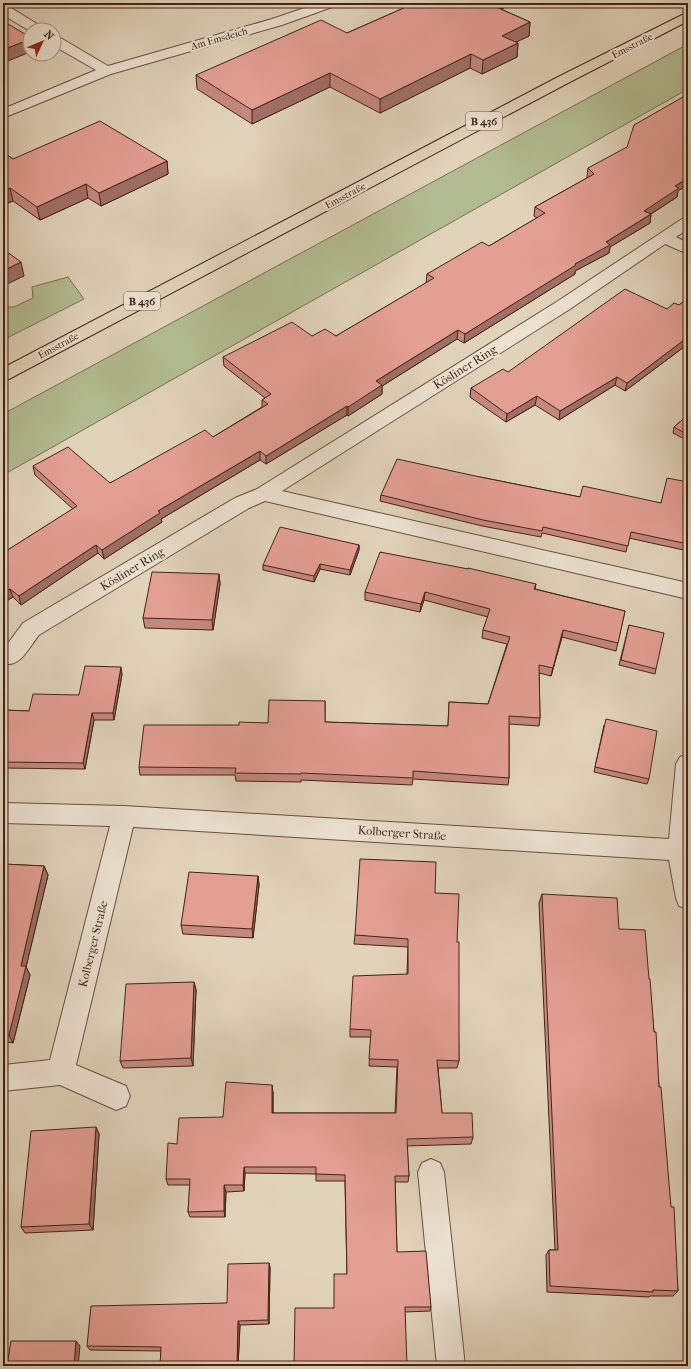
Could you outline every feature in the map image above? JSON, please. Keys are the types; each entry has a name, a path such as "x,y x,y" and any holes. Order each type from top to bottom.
{"main road":[{"name":"Emsstraße","path":"3,375 688,16"}],"street":[{"name":"Am Emsdeich","path":"3,114 106,71 277,22 331,3"},
{"path":"3,10 23,22"},
{"path":"62,45 106,71"},
{"name":"Kösliner Ring","path":"10,657 31,630 242,503 264,494 564,305 688,222"},
{"path":"664,238 688,249"},
{"path":"264,494 688,590"},
{"path":"688,764 680,850 688,898"},
{"name":"Kolberger Straße","path":"3,813 124,816 680,850"},
{"name":"Kolberger Straße","path":"61,1072 124,816"},
{"path":"3,1078 61,1072 116,1096"}],"lane":[{"path":"431,1172 451,1366"}],"green space":[{"path":"688,44 688,89 3,475 3,414"},
{"path":"68,277 84,299 3,340 3,307 14,307 33,298 32,287"}],"building":[{"path":"415,3 487,3 530,22 502,36 518,43 483,60 471,54 380,99 330,73 252,110 196,75 321,20 347,33"},
{"path":"3,21 22,32 22,42 3,50"},
{"path":"683,97 688,99 688,178 675,186 679,188 644,211 651,214 606,242 610,245 575,264 576,265 465,334 458,330 376,381 382,385 266,456 260,451 158,511 160,513 102,550 96,545 19,596 10,589 3,593 3,553 77,506 33,466 68,447 110,483 205,430 213,437 268,404 262,400 271,394 223,357 292,322 312,336 325,329 336,336 434,278 427,274 482,242 489,246 545,213 535,207 594,174 588,168 627,147 634,125"},
{"path":"100,121 167,161 99,193 86,184 37,207 10,188 3,191 3,152 13,159"},
{"path":"3,249 21,262 3,271"},
{"path":"625,289 667,309 674,303 679,305 688,298 688,337 627,383 617,377 560,411 537,396 507,414 471,388 503,369 508,372"},
{"path":"688,415 688,435 674,427"},
{"path":"397,459 580,497 583,486 661,503 667,478 688,482 688,544 631,532 628,546 543,527 542,531 483,520 381,495"},
{"path":"280,527 359,545 350,570 320,564 314,576 263,565"},
{"path":"380,552 468,568 536,584 534,589 625,611 618,643 563,630 553,668 539,665 540,718 509,716 509,778 413,771 413,778 301,773 235,773 236,768 139,767 144,725 239,725 239,722 268,723 269,700 325,701 325,722 448,726 449,702 488,704 510,637 483,630 490,609 425,592 421,604 365,592"},
{"path":"152,572 219,574 212,620 143,618"},
{"path":"629,625 664,633 656,669 621,660"},
{"path":"85,666 121,667 113,713 92,713 83,763 3,762 3,710 29,711 33,694 79,695"},
{"path":"606,719 657,731 649,779 595,767"},
{"path":"360,859 436,862 435,893 459,894 457,942 459,942 459,1061 437,1060 442,1113 472,1113 473,1137 407,1139 409,1176 395,1176 397,1252 426,1251 431,1307 405,1307 407,1366 294,1366 295,1308 334,1308 334,1274 347,1274 345,1175 316,1174 316,1167 244,1167 243,1185 224,1185 224,1211 188,1212 190,1179 166,1179 168,1143 177,1144 179,1118 223,1117 226,1082 272,1085 272,1113 396,1113 398,1060 369,1059 371,1030 350,1029 353,976 408,974 408,939 355,935"},
{"path":"3,864 44,866 21,966 26,966 9,1035 3,1034"},
{"path":"189,872 258,876 252,929 181,925"},
{"path":"542,894 617,898 619,929 645,930 654,1032 656,1032 659,1087 661,1087 671,1207 674,1207 678,1291 653,1290 653,1292 550,1286 549,1250 558,1250"},
{"path":"194,982 191,1058 120,1061 126,984"},
{"path":"96,1127 89,1224 21,1227 31,1131"},
{"path":"269,1263 268,1320 238,1321 237,1366 160,1366 161,1347 87,1346 91,1306 227,1303 228,1264"},
{"path":"11,1341 76,1341 74,1366 7,1366"}]}
